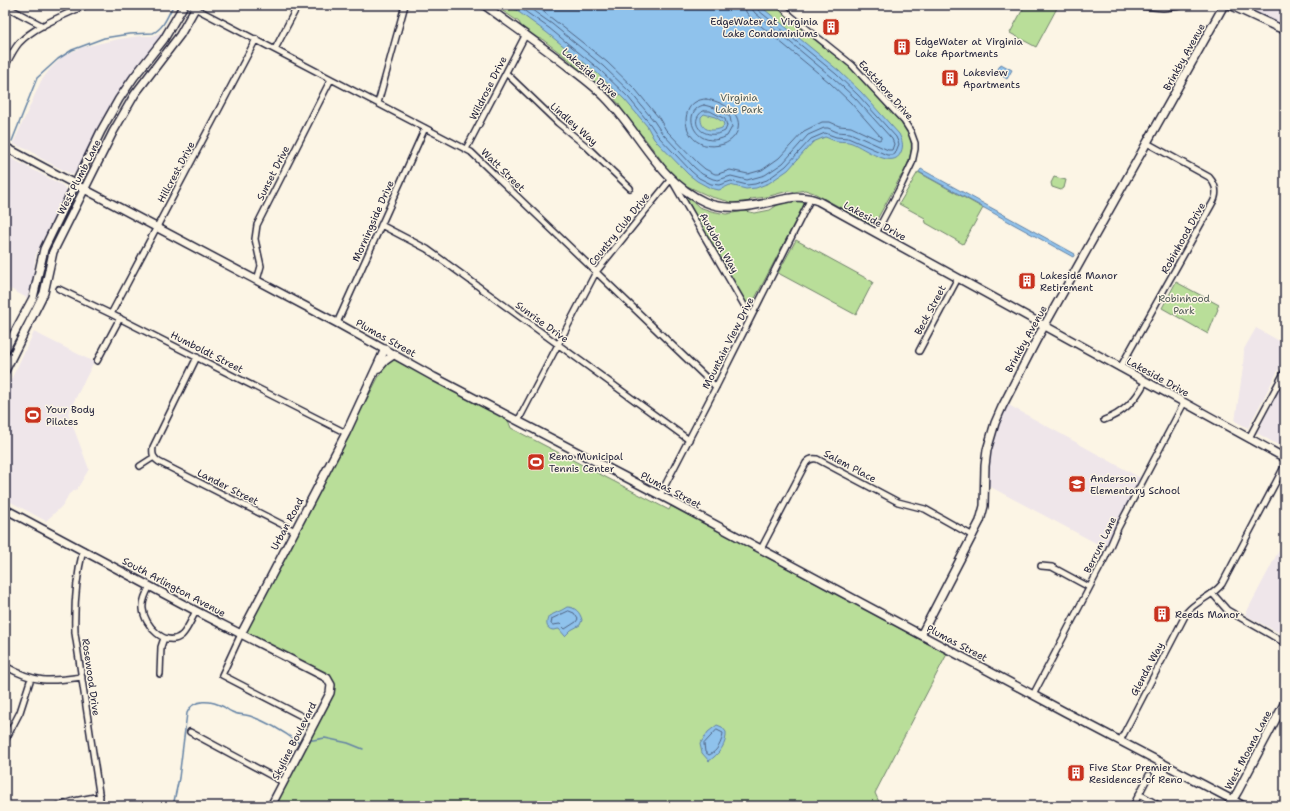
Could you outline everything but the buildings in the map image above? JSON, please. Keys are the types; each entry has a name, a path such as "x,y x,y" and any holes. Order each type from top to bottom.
{"street":[{"path":"5,67 20,42 32,32 86,5"},
{"name":"West Plumb Lane","path":"5,350 33,298 44,250 101,131 119,99 164,39 184,5"},
{"path":"275,49 298,5"},
{"path":"378,103 405,5"},
{"name":"Lakeside Drive","path":"484,5 526,34 584,79 607,99 671,179 697,198 725,207 754,206 794,197 811,198 1285,458"},
{"name":"Eastshore Drive","path":"780,5 791,16 852,65 904,121 912,132 915,149 912,163 876,233"},
{"path":"1142,5 1158,7 1180,5"},
{"name":"Brinkby Avenue","path":"921,635 973,536 983,513 987,450 995,423 1008,394 1044,326 1224,5"},
{"path":"1230,5 1285,30"},
{"path":"5,6 43,26"},
{"name":"West Plumb Lane","path":"5,371 44,293 53,252 128,105 140,86 180,36 194,6"},
{"name":"Watt Street","path":"194,6 471,152 716,388"},
{"name":"Wildrose Drive","path":"466,149 526,34"},
{"name":"Hillcrest Drive","path":"111,314 256,39"},
{"name":"Lindley Way","path":"506,73 558,124 586,146 630,188"},
{"name":"Sunset Drive","path":"257,280 261,266 255,239 257,225 331,79"},
{"name":"Morningside Drive","path":"337,322 425,128"},
{"name":"Robinhood Drive","path":"1120,368 1216,195 1215,186 1209,177 1147,143"},
{"name":"Plumas Street","path":"5,147 84,190 337,322 518,421 660,495 1120,741 1231,803 1244,806"},
{"name":"Country Club Drive","path":"518,421 596,272 671,179"},
{"name":"Audubon Way","path":"671,179 751,317"},
{"name":"Mountain View Drive","path":"660,495 716,388 811,198"},
{"name":"Sunrise Drive","path":"381,225 427,248 689,440"},
{"name":"Beck Street","path":"919,351 958,278"},
{"name":"Humboldt Street","path":"59,289 198,357 346,433"},
{"path":"97,361 120,318"},
{"name":"Urban Road","path":"315,723 222,674 241,634 346,433 385,349"},
{"path":"5,353 12,357"},
{"name":"Urban Road","path":"370,382 383,363 395,354"},
{"path":"140,466 154,457 153,447 198,357"},
{"path":"1249,438 1285,371"},
{"path":"1104,420 1120,412 1130,404 1139,394 1146,382"},
{"name":"Berrum Lane","path":"1033,695 1105,558 1118,528 1184,403"},
{"name":"Lander Street","path":"154,457 159,462 295,531"},
{"name":"Salem Place","path":"761,549 806,464 813,458 898,502 925,509 973,536"},
{"path":"1285,465 1222,583 1213,594 1227,610 1285,643"},
{"name":"South Arlington Avenue","path":"5,509 196,611 325,677 330,681 331,685"},
{"name":"Rosewood Drive","path":"83,550 76,586 74,610 75,633 101,806"},
{"path":"1041,566 1052,567 1089,587"},
{"path":"150,586 143,601 144,613 150,628 164,638 174,639 182,634 196,611"},
{"name":"Glenda Way","path":"1120,741 1187,612 1192,607 1213,594"},
{"path":"160,674 161,647 164,638"},
{"path":"5,666 20,675 31,678 53,681 82,677"},
{"path":"5,741 20,712 31,678"},
{"name":"Skyline Boulevard","path":"271,806 330,693 331,685"},
{"name":"West Moana Lane","path":"1231,803 1285,702"},
{"path":"190,732 284,782"},
{"path":"1133,806 1149,774"},
{"path":"1139,794 1160,806"},
{"path":"58,806 100,796"}],"shaded area":[{"path":"1242,5 1285,5 1285,24 1281,24"},
{"path":"164,31 115,96 75,173 71,174 40,158 31,151 13,144 41,81 63,56 83,47 119,39 152,36"},
{"path":"5,155 62,185 66,189 66,192 36,254 32,284 27,298 5,286"},
{"path":"1256,328 1285,344 1285,357 1248,428 1235,421 1243,368 1244,349"},
{"path":"34,332 94,362 68,413 89,469 77,489 69,494 63,505 46,521 5,499 5,392"},
{"path":"1281,386 1285,388 1285,449 1257,433"},
{"path":"1005,403 1144,480 1109,550 985,484 991,436"},
{"path":"1285,539 1285,636 1245,615"}],"green space":[{"name":"Virginia Lake Park","path":"494,5 774,5 804,29 806,33 852,69 904,126 911,139 911,153 906,169 875,223 872,225 814,193 805,190 794,192 788,191 766,197 751,199 747,203 732,204 727,201 711,197 685,185 667,169 643,136 637,133 622,112 619,104 600,85 593,83 574,67 573,63 542,39 538,39 522,28 519,22"},
{"path":"1025,5 1052,5 1057,8 1036,47 1010,33"},
{"path":"918,172 983,208 963,244 926,223 925,218 899,204"},
{"path":"1054,177 1066,180 1064,188 1061,190 1052,187 1051,183"},
{"path":"682,191 699,207 726,214 745,211 755,213 770,210 779,204 793,200 803,201 804,205 751,306 747,306"},
{"path":"796,240 873,282 856,315 778,273"},
{"name":"Robinhood Park","path":"1176,282 1219,305 1208,334 1162,308"},
{"path":"389,357 508,420 511,428 669,510 671,506 947,654 875,793 879,802 883,806 274,806 332,683 245,632"}],"water":[{"name":"Virginia Lake Park","path":"509,5 759,5 839,71 861,92 899,134 902,143 901,152 897,157 886,159 852,143 836,141 825,137 813,142 788,170 769,183 756,188 746,189 730,185 719,190 710,188 688,174 654,139 647,126 625,100 597,73 546,32","holes":["704,114 715,117 723,122 724,125 722,128 711,130 702,125 701,117"]},
{"path":"1001,64 1012,70 1007,79 996,72"},
{"path":"921,169 1075,254 1073,257 919,172"},
{"path":"567,607 577,610 582,620 580,625 571,630 565,636 559,629 550,629 547,626 547,620 549,616"},
{"path":"717,725 722,727 726,732 725,741 719,752 709,761 702,753 700,744 708,732"}],"waterway":[{"path":"12,141 37,78 58,59 72,50 104,38 129,34 153,33 163,25 173,6"},
{"path":"5,202 8,193 7,173"},
{"path":"173,806 179,778 187,713 193,705 203,702 214,703 234,713 250,716 263,721 299,743 302,742"},
{"path":"307,741 325,738 348,743 363,749"}],"place":[{"name":"EdgeWater at Virginia Lake Condominiums","path":"831,27"},
{"name":"EdgeWater at Virginia Lake Apartments","path":"902,47"},
{"name":"Lakeview Apartments","path":"950,78"},
{"name":"Lakeside Manor Retirement","path":"1027,281"},
{"name":"Your Body Pilates","path":"33,415"},
{"name":"Reno Municipal Tennis Center","path":"536,462"},
{"name":"Anderson Elementary School","path":"1077,484"},
{"name":"Reeds Manor","path":"1162,614"},
{"name":"Five Star Premier Residences of Reno","path":"1076,773"}]}
